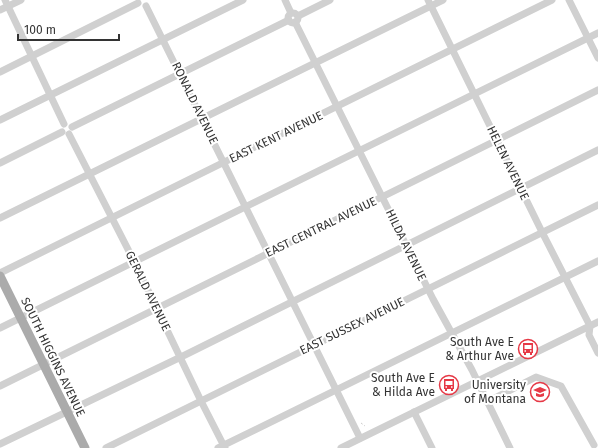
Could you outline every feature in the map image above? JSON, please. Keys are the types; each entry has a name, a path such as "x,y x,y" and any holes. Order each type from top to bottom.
{"main road":[{"name":"SOUTH HIGGINS AVENUE","path":"0,275 85,448"}],"street":[{"path":"0,10 7,3 21,0"},
{"path":"0,120 243,0"},
{"name":"HILDA AVENUE","path":"285,0 428,289 477,381 510,448"},
{"path":"0,163 72,131 72,127 330,0"},
{"path":"0,218 317,62 429,3 443,0"},
{"name":"EAST KENT AVENUE","path":"0,275 111,218 552,0"},
{"path":"569,0 598,58"},
{"path":"0,72 138,1 142,6 148,3"},
{"path":"7,3 64,124 62,127 66,133"},
{"name":"RONALD AVENUE","path":"148,3 181,74 360,438"},
{"name":"HELEN AVENUE","path":"429,3 590,326 589,335 598,353"},
{"path":"0,328 135,263 598,33"},
{"name":"EAST CENTRAL AVENUE","path":"0,386 598,90"},
{"path":"64,124 69,124 72,127"},
{"name":"GERALD AVENUE","path":"66,133 90,175 135,263 156,309 181,357 222,447"},
{"path":"0,444 293,302 520,187 598,150"},
{"name":"EAST SUSSEX AVENUE","path":"106,448 598,205"},
{"path":"222,447 598,260"},
{"path":"341,448 598,322"},
{"path":"487,402 536,377 561,386 594,445"},
{"path":"414,412 432,448"}],"place":[{"name":"South Ave E & Arthur Ave","path":"528,349"},
{"name":"South Ave E & Hilda Ave","path":"449,385"},
{"name":"University of Montana","path":"540,392"}]}
